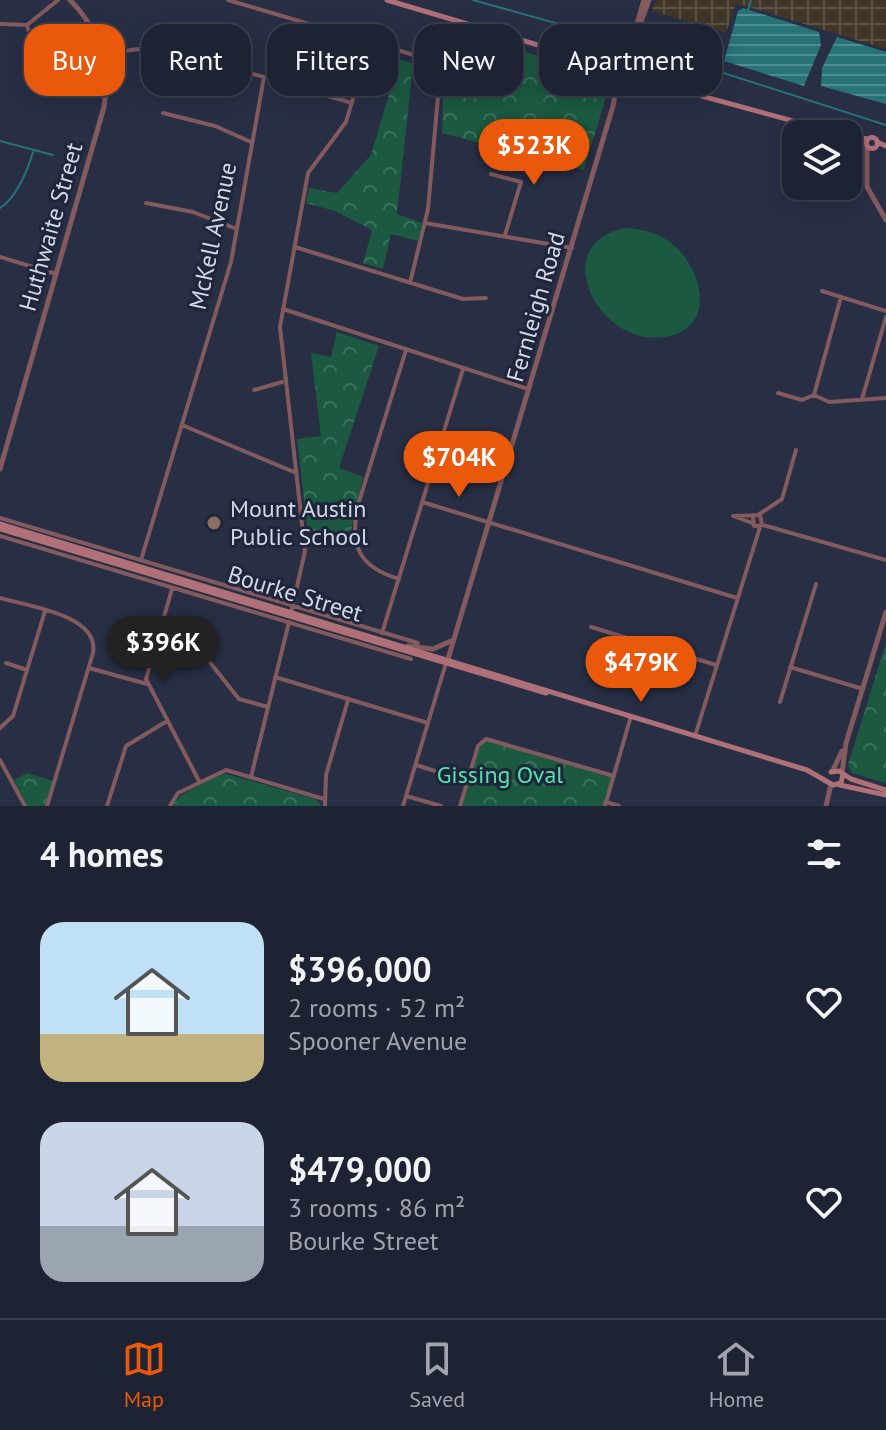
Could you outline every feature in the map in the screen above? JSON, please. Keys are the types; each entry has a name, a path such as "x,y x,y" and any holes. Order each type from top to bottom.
{"main road":[{"path":"387,0 539,45"},
{"path":"712,96 793,120"},
{"path":"862,141 886,148"},
{"name":"Bourke Street","path":"0,527 174,582 399,644 447,662"},
{"name":"Bourke Street","path":"291,614 374,645 447,662 807,770 834,784 886,793"},
{"name":"Bourke Street","path":"807,770 832,771 886,793"},
{"path":"832,771 834,784"},
{"path":"834,784 842,774"}],"street":[{"path":"28,24 58,0"},
{"name":"Huthwaite Street","path":"70,0 89,24"},
{"path":"637,24 646,0"},
{"path":"639,24 646,0"},
{"path":"232,1 309,24"},
{"path":"0,24 24,25"},
{"name":"McKell Avenue","path":"125,51 153,47 264,77 231,262 141,560"},
{"path":"398,50 441,63 425,223 410,283"},
{"name":"Huthwaite Street","path":"0,469 105,96"},
{"path":"328,96 352,103"},
{"path":"251,777 305,551 279,336 283,309 308,173 342,130 354,96"},
{"name":"Fernleigh Road","path":"403,806 616,96"},
{"path":"163,113 215,126 251,142"},
{"path":"871,145 866,168 869,193 886,220"},
{"path":"491,174 521,182 505,235"},
{"path":"146,203 193,212 237,229"},
{"path":"425,223 572,248"},
{"path":"295,247 468,300 486,298"},
{"path":"0,257 56,274"},
{"path":"822,291 886,314 861,399"},
{"path":"814,395 814,382 841,297"},
{"path":"283,309 530,390"},
{"path":"399,579 368,566 359,551 354,531 358,505 406,350"},
{"path":"382,633 463,369"},
{"path":"254,390 284,381"},
{"path":"778,393 802,400 814,395"},
{"path":"814,395 822,401 886,398"},
{"path":"182,425 295,472"},
{"path":"695,736 758,521 782,499 796,450"},
{"path":"422,502 737,598"},
{"name":"Bourke Street","path":"0,518 141,560 291,614"},
{"path":"758,521 886,560"},
{"name":"Bourke Street","path":"0,536 291,614 418,643"},
{"path":"174,582 146,673 147,684 199,781"},
{"path":"780,702 816,584"},
{"path":"0,598 87,628 95,646 47,806"},
{"path":"0,728 12,720 45,611"},
{"path":"832,771 846,743 886,612"},
{"path":"591,627 716,665"},
{"path":"399,644 433,649 446,645 455,637"},
{"path":"156,643 208,660 239,699 268,707"},
{"name":"Bourke Street","path":"374,645 411,659"},
{"path":"6,663 27,670"},
{"path":"790,667 863,689"},
{"path":"89,668 147,684"},
{"path":"275,677 428,723"},
{"path":"325,806 326,775 349,699"},
{"path":"619,806 605,804 631,716"},
{"path":"107,806 126,746 167,721"},
{"path":"460,806 479,743 486,739 614,776"},
{"path":"842,774 846,743"},
{"path":"0,760 25,806"},
{"path":"415,765 467,781"},
{"path":"170,806 178,793 222,771 324,799"},
{"path":"827,804 834,784"},
{"path":"406,796 441,806"}],"shaded area":[{"path":"656,0 886,0 886,49 736,3 726,33 722,32 722,24 696,24 652,11"},
{"path":"743,8 819,32 821,45 804,86 724,61 738,11"},
{"path":"837,37 886,52 886,104 821,86 822,68"}],"green space":[{"path":"523,52 539,56 539,96 606,96 584,170 442,133 443,96 523,96"},
{"path":"398,58 413,64 397,214 422,223 418,241 391,234 383,269 363,263 372,230 335,211 306,203 309,188 337,193 371,155 388,96 398,96"},
{"path":"625,228 646,231 665,239 676,247 692,268 700,294 699,306 696,318 676,334 650,338 627,331 607,317 593,298 586,276 588,256 600,239"},
{"path":"337,332 379,346 339,468 363,477 351,531 308,534 297,439 321,436 311,353 331,357"},
{"path":"886,643 886,783 852,773 848,765"},
{"name":"Gissing Oval","path":"482,740 614,776 605,806 460,806"},
{"path":"27,773 53,781 45,806 27,806 14,780"},
{"path":"223,773 315,799 322,806 172,806 181,795"}],"waterway":[{"path":"473,0 559,24"},
{"path":"748,10 751,0"},
{"path":"722,73 886,125"},
{"path":"0,141 53,155"},
{"path":"0,208 16,191 33,152"}],"place":[{"name":"Mount Austin Public School","path":"214,523"}]}
